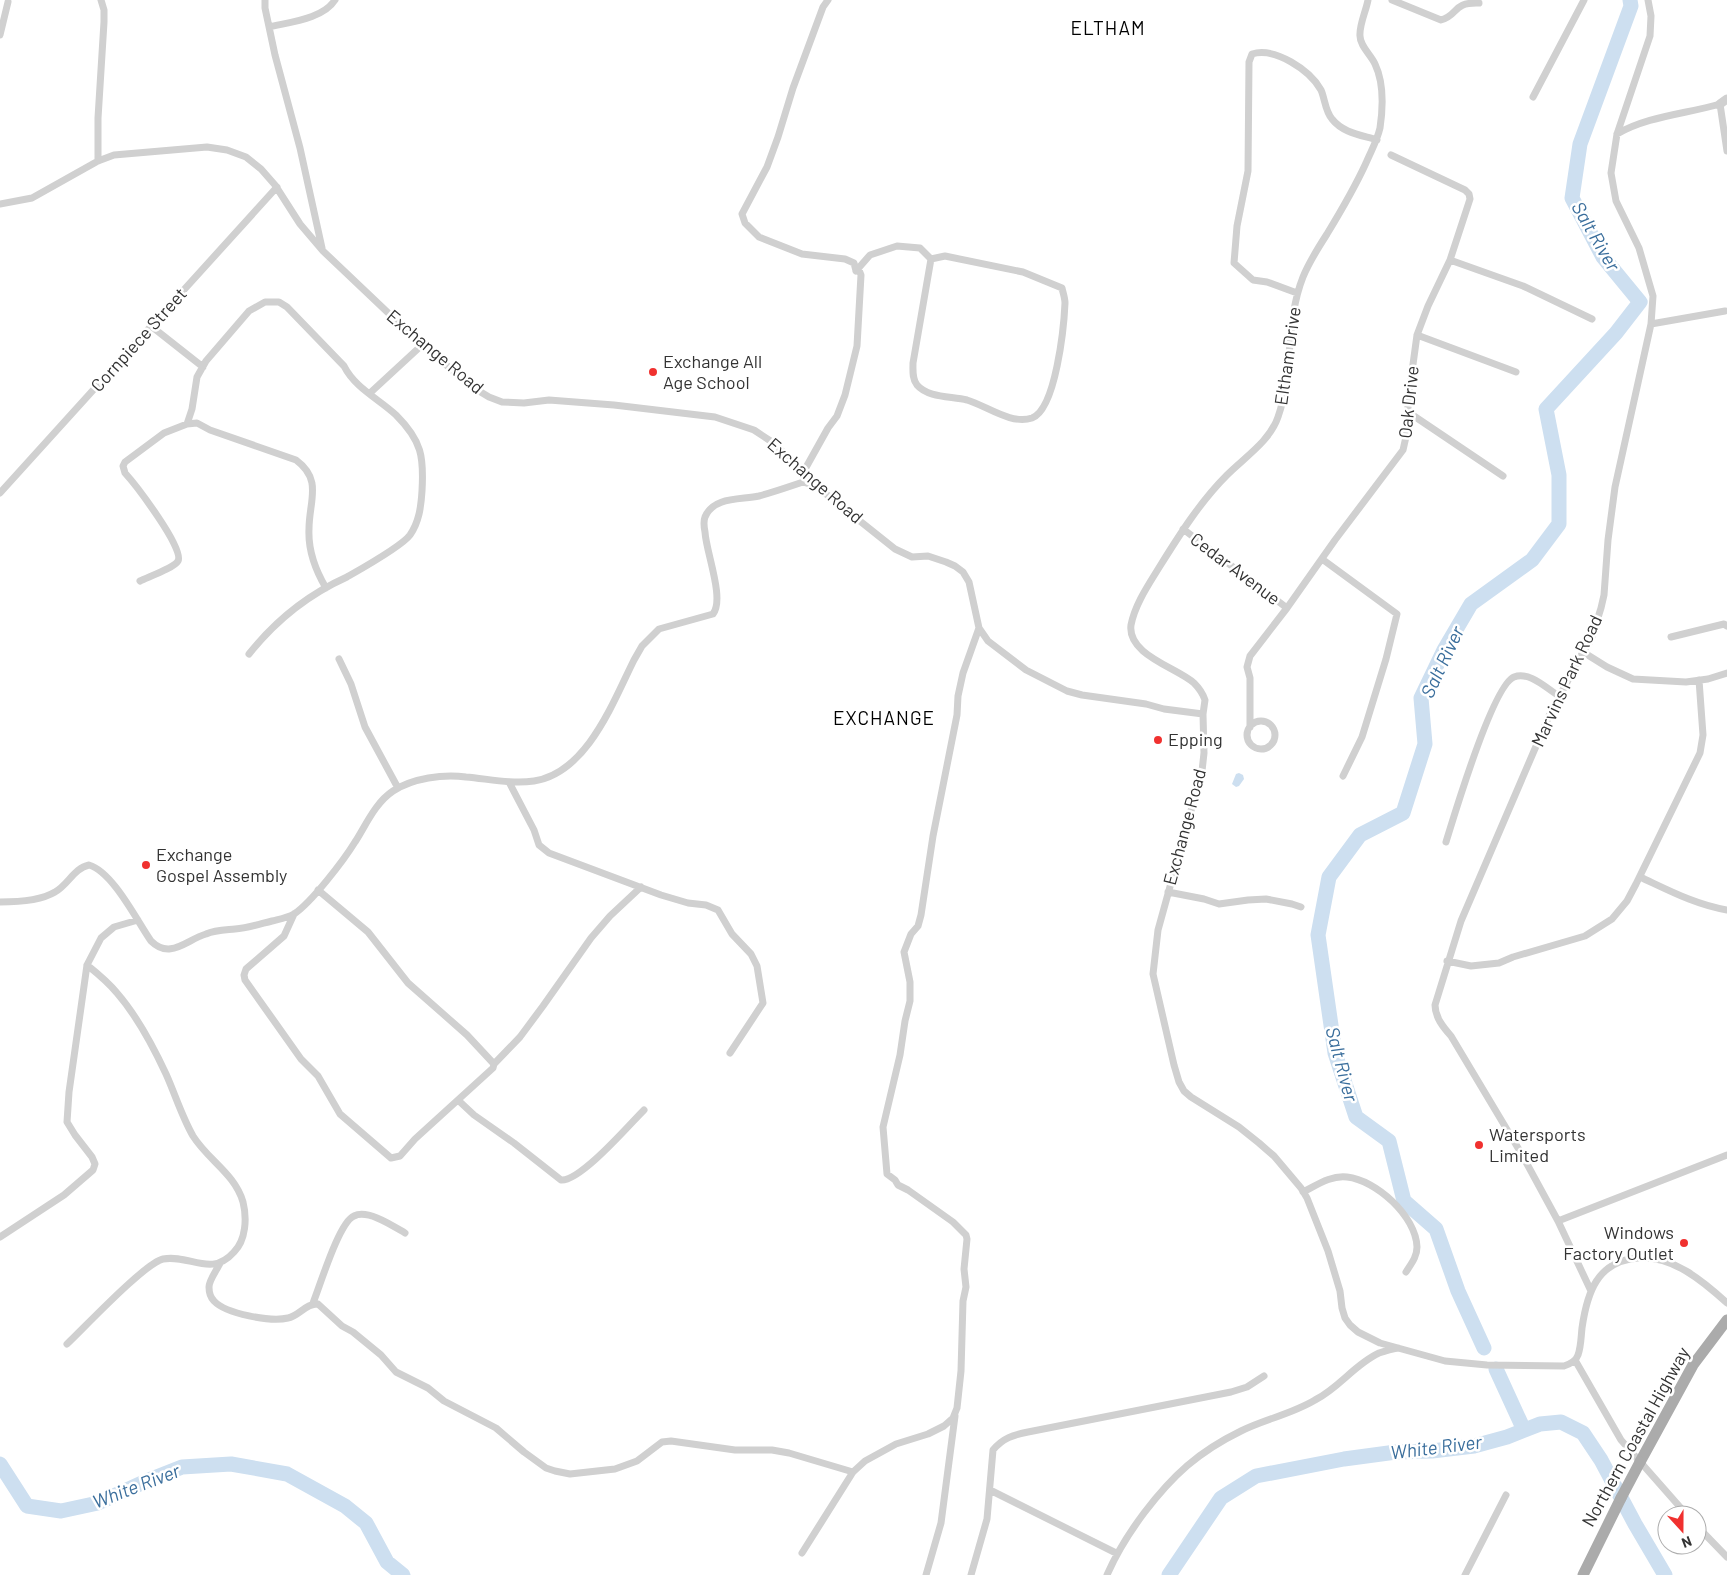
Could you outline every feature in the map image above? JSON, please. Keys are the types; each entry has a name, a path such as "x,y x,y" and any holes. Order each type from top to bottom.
{"main road":[{"name":"Northern Coastal Highway","path":"1583,1575 1654,1436 1693,1365 1727,1320"}],"street":[{"path":"98,161 98,118 104,22 104,10 101,0"},
{"path":"265,0 269,27 300,148 323,251"},
{"path":"269,27 320,14 331,6 335,0"},
{"path":"804,471 828,428 837,416 845,396 857,346 861,281 859,270 856,271 854,263 845,259 802,254 759,237 745,223 742,214 767,167 793,88 823,7 828,0"},
{"name":"Eltham Drive","path":"1203,714 1206,700 1194,682 1161,664 1144,651 1135,640 1131,627 1137,606 1183,529 1203,501 1259,445 1278,419 1285,392 1293,316 1298,293 1311,261 1361,173 1377,140 1382,109 1381,83 1375,64 1360,40 1359,34 1368,0"},
{"path":"1392,0 1441,20 1448,18 1458,7 1468,3 1479,3"},
{"path":"1533,98 1584,0"},
{"name":"Marvins Park Road","path":"1591,1291 1558,1222 1521,1153 1439,1019 1435,1005 1447,961 1461,922 1559,696 1591,640 1604,595 1608,540 1615,488 1651,324 1654,301 1639,248 1621,213 1611,173 1617,134 1650,36 1651,16 1648,0"},
{"path":"0,35 8,2"},
{"path":"1298,293 1267,282 1253,280 1234,263 1237,226 1248,171 1249,62 1252,54 1258,52 1284,58 1305,71 1320,90 1330,118 1336,124 1342,129 1377,140"},
{"path":"1617,134 1641,122 1725,103 1727,151"},
{"name":"Exchange Road","path":"0,204 32,198 108,156 123,153 153,153 206,147 220,148 246,156 277,187 300,224 323,251 422,346 474,388 489,397 502,402 524,403 549,400 614,405 715,417 754,430 772,442 804,471 816,486 895,549 912,557 928,556 946,562 963,572 968,582 979,628 988,641 1020,666 1067,691 1082,696 1146,704 1164,709 1203,714 1204,753 1202,771 1158,930 1153,974 1180,1082 1190,1098 1239,1127 1269,1152 1303,1192 1328,1251 1340,1291 1345,1318 1358,1332 1380,1343 1445,1361 1466,1364 1564,1366 1575,1360"},
{"name":"Oak Drive","path":"1250,727 1250,678 1248,667 1250,656 1403,450 1408,428 1408,401 1417,335 1428,306 1450,260 1470,199 1469,194 1465,190 1391,155"},
{"name":"Cornpiece Street","path":"0,493 277,187"},
{"path":"856,271 870,255 897,246 920,248 931,259"},
{"path":"945,256 1023,272 1062,288 1066,302 1062,345 1049,394 1038,415 1024,420 1007,416 970,401 924,391 916,384 913,363 931,259 945,256"},
{"path":"1450,260 1523,286 1592,319"},
{"path":"187,424 192,409 197,377 203,367 249,311 265,302 279,302 337,358 356,382 396,415 410,431 423,461 421,509 409,536 388,551 309,596 265,634 249,654"},
{"path":"1651,324 1726,311"},
{"path":"152,326 203,367"},
{"path":"1417,335 1516,372"},
{"path":"370,394 422,346"},
{"path":"1408,412 1503,476"},
{"path":"140,581 175,565 179,560 179,556 173,541 125,473 123,466 125,462 164,433 187,424 198,423 210,430 296,460 305,466 314,489 308,529 312,554 319,576 326,588"},
{"path":"0,902 22,901 49,895 60,888 81,867 89,865 112,882 156,946 168,950 177,948 210,932 254,926 284,919 294,914 318,890 354,844 371,814 388,795 398,788 423,780 445,776 509,782 535,781 555,773 573,761 602,724 634,660 650,638 660,630 713,614 716,610 716,592 706,545 704,523 705,517 711,508 734,498 757,496 803,482 816,486"},
{"name":"Cedar Avenue","path":"1183,529 1287,608"},
{"path":"1322,559 1397,614 1386,659 1362,737 1343,776"},
{"path":"1671,637 1724,624 1727,626"},
{"path":"926,1575 941,1524 956,1413 961,1371 963,1301 966,1287 964,1269 967,1240 966,1234 953,1222 915,1194 898,1185 887,1174 883,1127 900,1055 910,1000 910,982 904,952 911,934 918,926 921,915 933,836 957,715 958,696 963,673 979,628"},
{"path":"1583,652 1607,667 1633,679 1686,682 1727,673"},
{"path":"339,660 352,684 365,727 398,788"},
{"path":"1446,842 1470,770 1498,696 1507,682 1519,676 1530,677 1559,696"},
{"path":"1447,961 1471,966 1499,963 1513,957 1585,936 1612,919 1626,901 1640,877 1700,754 1703,734 1699,680"},
{"path":"1250,712 1260,721 1267,723 1273,728 1275,736 1269,747 1262,749 1251,745 1247,734 1250,727 1260,721"},
{"path":"509,782 534,830 539,845 549,853 568,862 641,886 661,895 688,904 702,904 718,910 732,934 751,954 757,966 763,1003 730,1053"},
{"path":"1640,877 1685,898 1707,906 1727,910"},
{"path":"294,914 284,936 250,965 244,975 245,980 300,1059 318,1076 340,1114 382,1152 394,1158 400,1156 493,1068 494,1064 520,1037 538,1014 590,938 641,886"},
{"path":"318,890 368,932 408,983 467,1035 494,1064"},
{"path":"1168,892 1219,904 1266,899 1301,907"},
{"path":"0,1237 64,1195 93,1170 95,1164 92,1157 74,1135 67,1122 69,1092 87,964 101,938 114,927 138,920"},
{"path":"67,1344 140,1274 161,1259 171,1258 199,1264 220,1263 226,1260 236,1251 244,1235 245,1217 243,1202 232,1179 192,1135 165,1073 129,1008 110,985 87,964"},
{"path":"459,1100 474,1115 514,1143 561,1180 566,1181 576,1176 644,1110"},
{"path":"1558,1222 1727,1155"},
{"path":"1303,1192 1332,1178 1346,1177 1363,1181 1386,1195 1397,1206 1414,1233 1417,1247 1415,1258 1406,1272"},
{"path":"220,1263 209,1285 214,1302 236,1313 285,1319 293,1317 313,1304 339,1234 346,1222 354,1215 361,1214 378,1218 405,1232"},
{"path":"1678,1505 1621,1440 1575,1360 1579,1353 1584,1312 1591,1291 1601,1276 1616,1263 1624,1259 1654,1258 1668,1262 1687,1272 1727,1303"},
{"path":"313,1304 318,1304 342,1326 353,1332 381,1355 396,1372 428,1388 444,1401 496,1428 524,1452 546,1468 555,1471 570,1474 615,1469 637,1460 662,1442 672,1441 735,1450 772,1450 789,1453 853,1472"},
{"path":"1107,1575 1116,1553 1159,1493 1174,1476 1203,1453 1244,1430 1314,1401 1329,1392 1370,1358 1398,1348"},
{"path":"971,1575 987,1519 993,1450 999,1442 1010,1436 1231,1392 1247,1387 1264,1376"},
{"path":"802,1553 853,1472 865,1461 885,1449 928,1434 944,1426 956,1413"},
{"path":"990,1490 1116,1553"},
{"path":"1465,1575 1506,1495"},
{"path":"1707,1536 1727,1557"}],"water":[{"path":"1236,774 1243,775 1244,779 1236,787 1232,784"}],"waterway":[{"name":"Salt River","path":"1484,1348 1458,1291 1436,1229 1404,1201 1389,1141 1356,1117 1335,1053 1318,935 1329,877 1360,835 1403,813 1425,744 1421,698 1444,650 1471,604 1532,560 1559,524 1559,475 1546,409 1616,333 1640,302 1603,257 1572,198 1580,144 1631,6 1630,0"},
{"name":"Salt River","path":"1496,1369 1524,1430"},
{"name":"White River","path":"1169,1575 1221,1498 1256,1476 1344,1459 1396,1452 1432,1451 1474,1446 1507,1437 1540,1424 1561,1422 1583,1433 1601,1460 1665,1575"},
{"name":"White River","path":"0,1464 27,1506 61,1511 98,1503 182,1467 231,1464 287,1474 345,1506 366,1523 387,1562 403,1575"}],"place":[{"name":"Exchange All Age School","path":"653,372"},
{"name":"Epping","path":"1158,740"},
{"name":"Exchange Gospel Assembly","path":"146,865"},
{"name":"Watersports Limited","path":"1479,1145"},
{"name":"Windows Factory Outlet","path":"1684,1243"}],"district":[{"name":"ELTHAM","path":"1108,28"},
{"name":"EXCHANGE","path":"884,718"}]}
